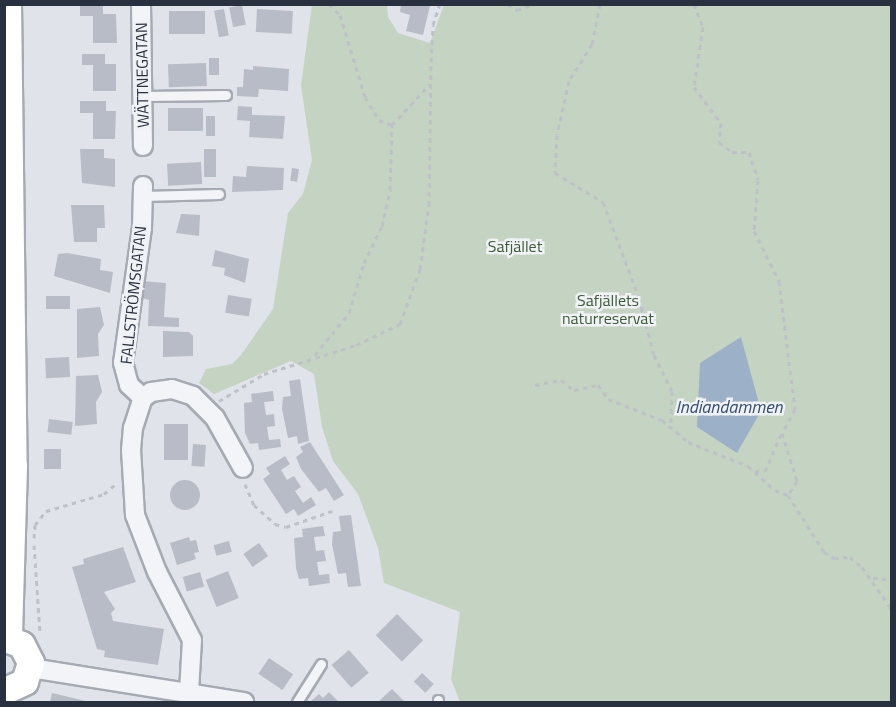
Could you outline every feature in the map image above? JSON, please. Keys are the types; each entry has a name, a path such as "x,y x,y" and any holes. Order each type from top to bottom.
{"street":[{"path":"4,692 21,685 31,668 26,649 7,638 14,466 8,4"},
{"name":"WÄTTNEGATAN","path":"141,4 143,146"},
{"name":"FALLSTRÖMSGATAN","path":"143,191 123,363 129,385 143,398"},
{"path":"201,697 192,640 157,572 135,515 131,450 136,414 143,398 151,392 172,389 193,396 215,418 243,468"},
{"path":"31,668 201,697 244,702"}],"lane":[{"path":"142,96 226,95"},
{"path":"143,191 219,194"},
{"path":"297,702 321,664"}],"path":[{"path":"329,4 340,15 365,97 379,120 392,125"},
{"path":"232,395 264,374 356,345 400,324 420,269 427,216 433,25 440,4"},
{"path":"508,4 517,10 534,4"},
{"path":"600,4 592,44 569,81 557,135 555,173 603,202 639,298 654,355 672,391 671,428"},
{"path":"694,4 703,27 694,87 721,123 719,142 732,152 748,152 758,180 754,231 778,281 795,409 765,471 753,471"},
{"path":"314,357 349,313 364,263 382,226 390,190 392,125 430,84"},
{"path":"535,385 561,380 574,390 598,385 608,399 662,420 688,442 753,471 788,495 824,552 834,558 850,557 873,578 891,610"},
{"path":"782,433 797,481 788,495"},
{"path":"243,468 254,505 275,524 286,527 333,511"},
{"path":"41,638 35,525 46,511 55,507 104,494 115,486 117,493"},
{"path":"873,578 891,580"}],"green space":[{"name":"Safjället","path":"312,5 387,5 388,17 398,33 430,43 444,5 891,5 891,702 460,702 451,679 460,612 384,583 378,548 358,494 333,461 322,427 314,374 291,361 214,394 199,383 206,369 232,364 241,355 273,309 288,213 303,194 312,160 301,85"}],"water":[{"name":"Indiandammen","path":"741,337 761,411 737,453 697,427 700,363"}],"building":[{"path":"401,4 430,6 423,35 406,31 410,15 400,12"},
{"path":"242,5 246,25 233,27 229,7"},
{"path":"80,6 103,6 103,14 116,14 117,43 93,43 93,16 80,16"},
{"path":"224,9 229,36 219,37 214,11"},
{"path":"257,9 293,11 292,34 256,32"},
{"path":"169,11 205,11 205,34 169,34"},
{"path":"82,54 105,54 105,64 116,64 116,91 93,91 93,65 82,65"},
{"path":"209,58 219,58 219,75 209,75"},
{"path":"206,63 207,86 169,87 168,64"},
{"path":"253,66 289,69 288,91 259,89 258,97 237,96 237,87 243,87 244,69 253,70"},
{"path":"80,101 106,101 106,111 116,111 115,139 93,139 93,113 80,113"},
{"path":"238,106 252,107 252,115 285,116 283,139 249,137 250,121 237,120"},
{"path":"168,108 203,108 203,131 168,131"},
{"path":"206,116 215,116 215,136 206,136"},
{"path":"80,149 104,149 104,158 115,159 115,187 82,183"},
{"path":"204,149 216,149 216,177 204,177"},
{"path":"201,162 202,184 168,186 167,164"},
{"path":"247,166 284,168 283,190 232,192 233,176 246,177"},
{"path":"292,168 299,169 297,182 290,181"},
{"path":"71,205 104,205 105,228 97,228 97,242 74,242"},
{"path":"181,214 200,215 199,236 176,233"},
{"path":"215,250 249,259 245,283 224,275 225,268 212,266"},
{"path":"67,253 101,259 100,270 113,272 110,293 54,276 58,254"},
{"path":"141,281 166,283 164,317 179,318 179,327 148,326 149,300 138,297"},
{"path":"228,295 252,299 249,317 225,313"},
{"path":"46,296 70,296 70,309 46,309"},
{"path":"100,307 104,325 98,334 99,356 77,358 77,309"},
{"path":"163,331 189,332 193,336 193,356 163,357"},
{"path":"69,357 70,377 46,378 45,358"},
{"path":"98,375 102,392 96,402 97,424 75,426 76,376"},
{"path":"300,379 309,441 298,444 297,436 288,438 282,409 283,397 291,396 289,381"},
{"path":"273,391 274,401 264,402 266,415 274,414 275,426 267,427 269,440 280,439 281,447 259,450 258,443 250,444 245,433 244,403 252,402 251,394"},
{"path":"49,419 73,422 71,435 47,432"},
{"path":"164,424 188,424 188,460 164,460"},
{"path":"310,442 344,495 334,501 326,488 319,492 301,469 296,457 303,452 300,447"},
{"path":"193,444 206,445 204,467 191,466"},
{"path":"44,449 61,449 61,469 44,469"},
{"path":"285,456 290,464 281,470 287,480 294,476 301,487 295,491 303,503 311,497 316,505 298,516 294,509 286,514 263,479 270,474 266,468"},
{"path":"185,480 196,484 200,495 196,506 185,510 174,506 170,495 174,484"},
{"path":"351,515 361,586 348,587 346,573 338,574 332,544 333,532 341,531 339,516"},
{"path":"323,526 325,536 314,537 316,551 324,550 326,561 317,562 319,575 329,574 330,583 309,586 308,578 299,579 294,538 303,537 302,529"},
{"path":"189,537 190,541 196,540 199,552 194,553 196,559 177,565 170,543"},
{"path":"229,541 232,552 216,556 214,545"},
{"path":"259,543 268,556 253,567 243,554"},
{"path":"123,547 136,582 104,592 115,609 111,613 113,621 164,629 158,665 104,657 105,651 97,649 72,567 84,564 83,559"},
{"path":"228,571 239,598 217,607 206,580"},
{"path":"200,572 204,586 187,591 183,577"},
{"path":"397,614 423,640 402,661 376,635"},
{"path":"349,650 369,673 351,688 332,665"},
{"path":"269,658 293,674 282,690 258,674"},
{"path":"422,673 434,684 426,693 414,682"},
{"path":"392,689 405,702 378,702"},
{"path":"329,692 339,702 310,702 319,694 323,698"},
{"path":"52,693 90,702 50,702"}],"park label":[{"name":"Safjällets naturreservat","path":"608,309"}]}
